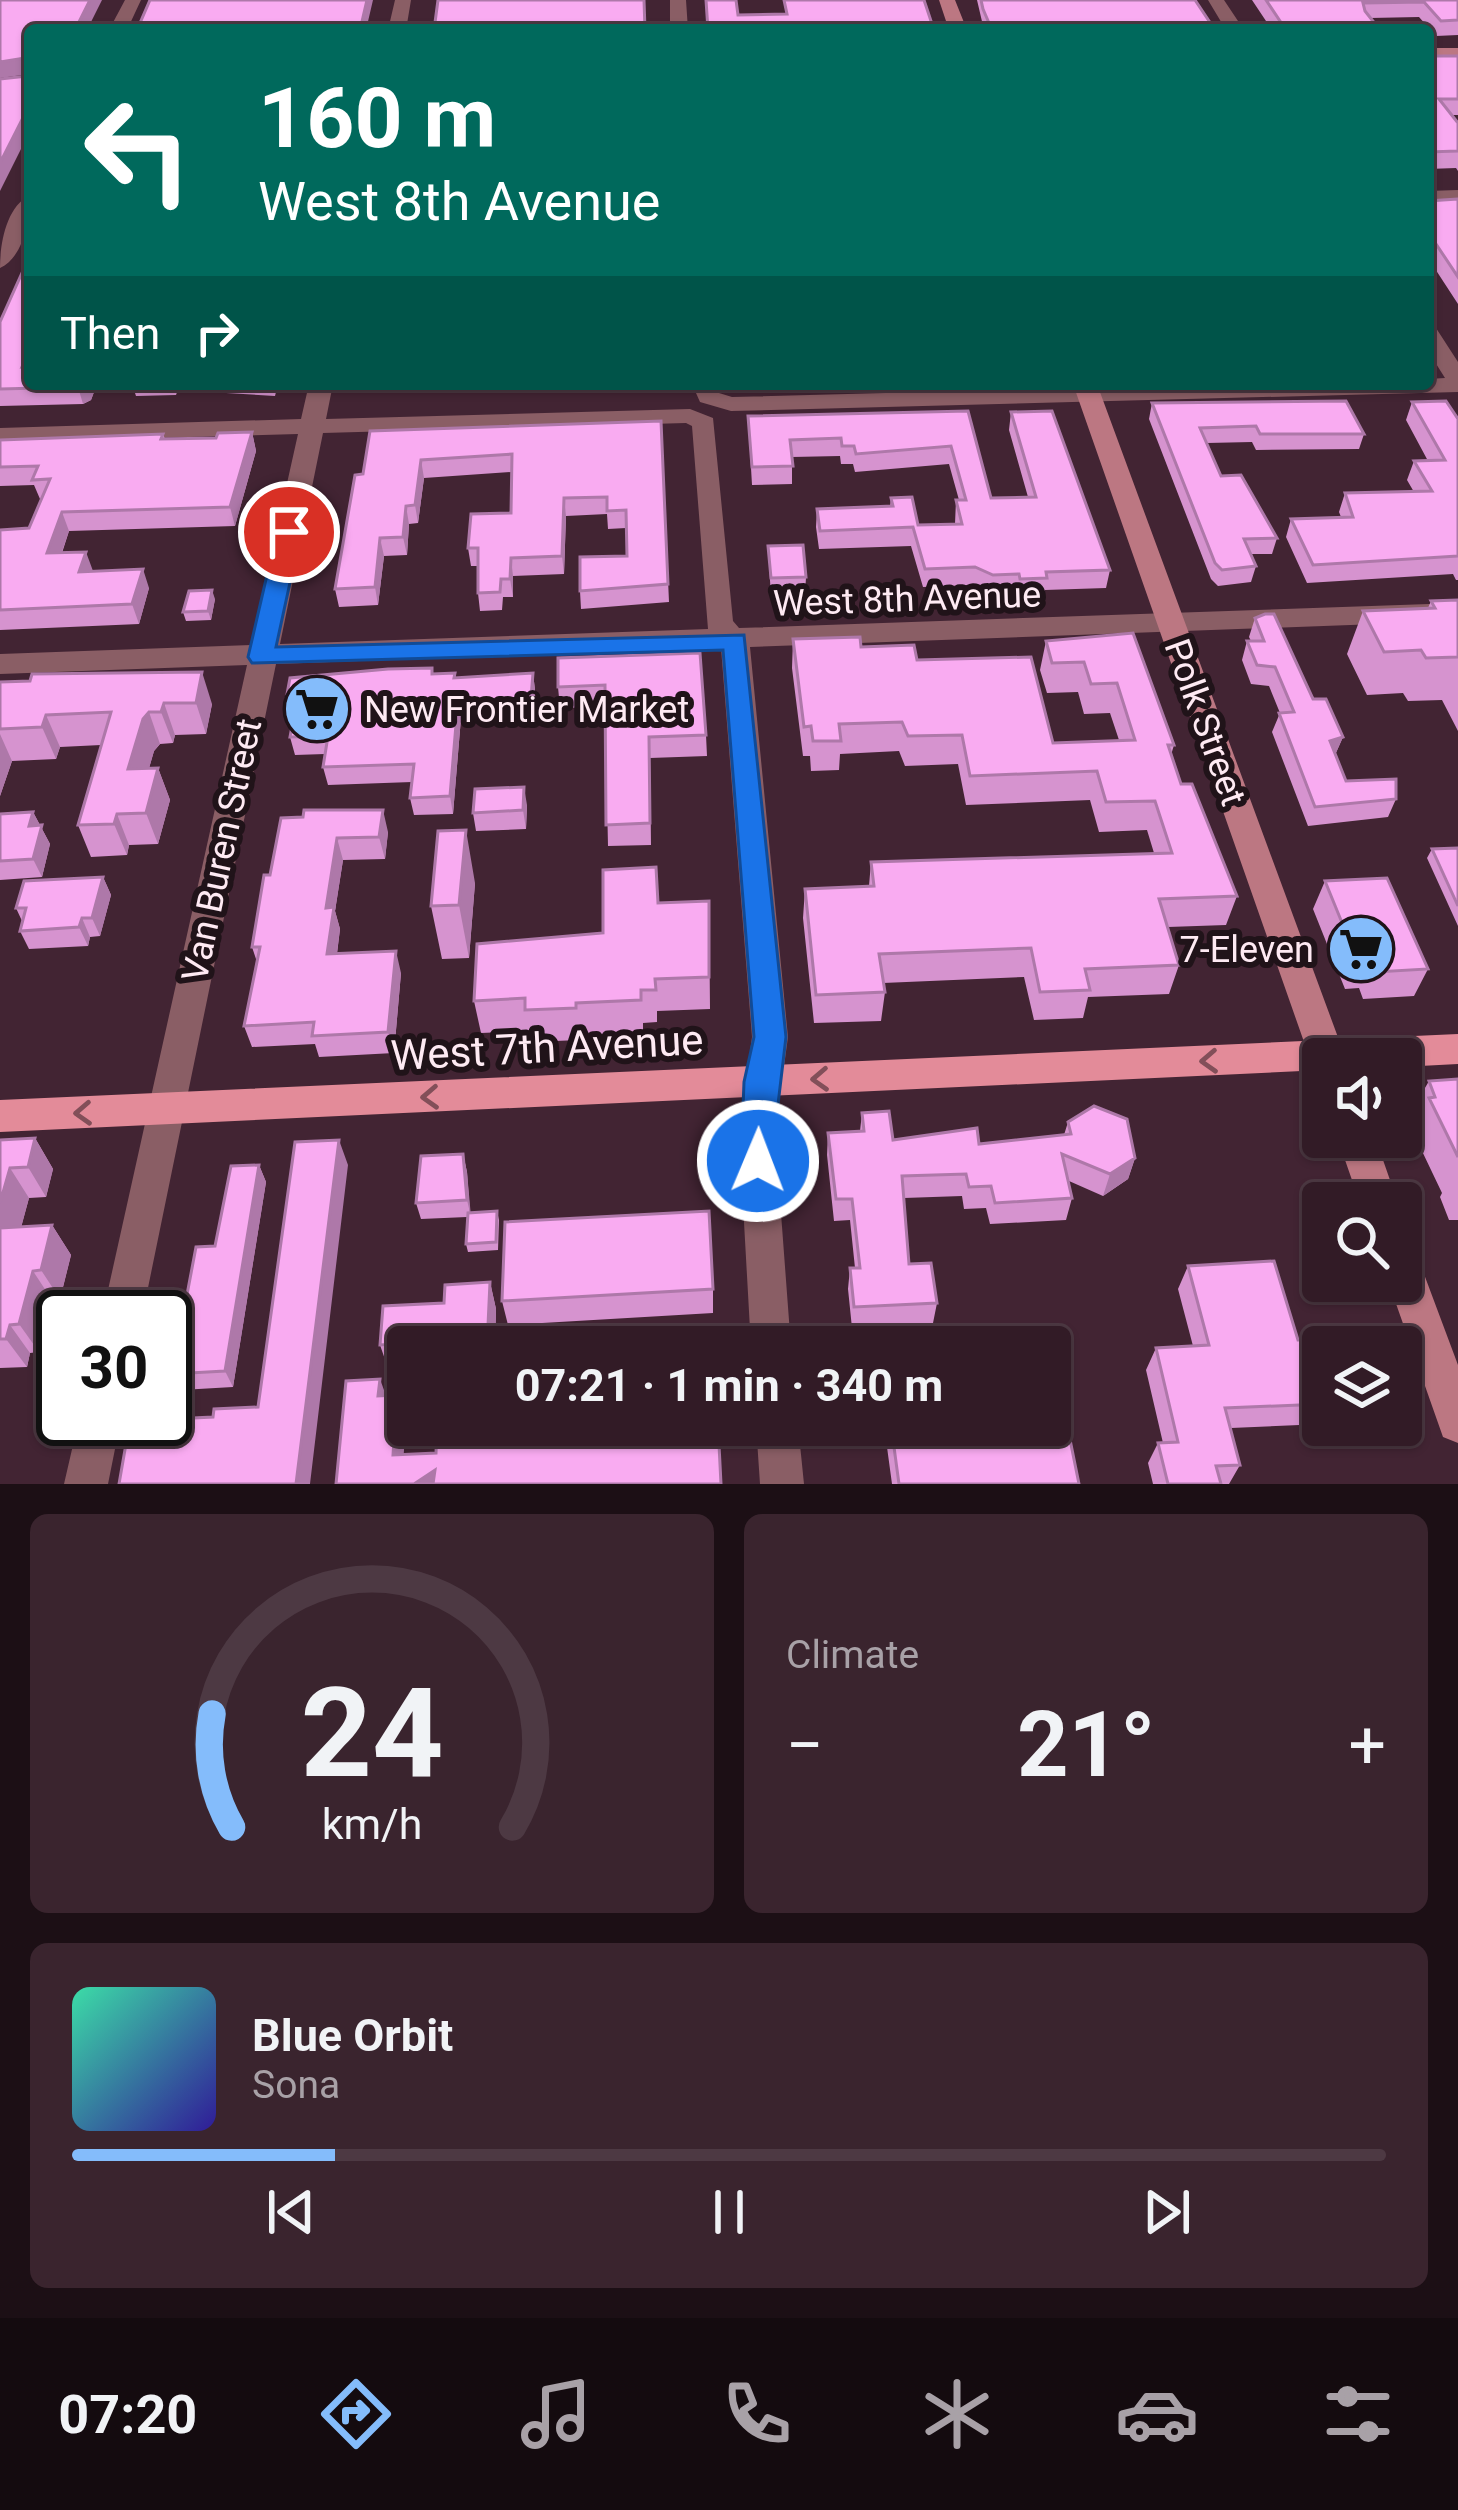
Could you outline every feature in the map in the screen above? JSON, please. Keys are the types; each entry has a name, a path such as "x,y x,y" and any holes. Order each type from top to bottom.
{"main road":[{"name":"West 7th Avenue","path":"1422,1051 1458,1049"},
{"name":"West 7th Avenue","path":"0,1116 1302,1058"}],"street":[{"path":"0,262 15,232"},
{"path":"1434,343 1458,382"},
{"name":"Van Buren Street","path":"128,1290 320,390"},
{"path":"0,435 311,427 707,401 1055,390"},
{"name":"Polk Street","path":"1087,390 1320,1038"},
{"path":"707,401 719,624 735,641 770,1037 761,1082 758,1170 770,1326"},
{"name":"West 8th Avenue","path":"0,664 1458,612"},
{"path":"1415,1302 1458,1422"},
{"path":"86,1484 94,1446"},
{"path":"779,1446 782,1484"}],"building":[{"path":"0,0 90,0 78,24 24,24 24,58 0,62"},
{"path":"150,0 367,0 361,24 140,24"},
{"path":"438,0 644,0 645,24 435,24"},
{"path":"706,0 736,0 738,15 787,14 784,0 924,0 932,24 708,24"},
{"path":"981,0 1195,0 1211,24 989,24"},
{"path":"1266,0 1458,0 1458,20 1441,21 1424,2 1363,3 1375,24 1282,24"},
{"path":"1434,56 1458,56 1458,99 1439,99 1458,123 1458,151 1434,152"},
{"path":"24,76 24,116 0,163 0,79"},
{"path":"1458,199 1458,277 1434,241 1434,201"},
{"path":"24,268 24,388 0,389 0,322"},
{"path":"1346,401 1364,434 1260,434 1256,426 1200,428 1221,476 1241,475 1277,538 1244,539 1256,566 1222,570 1215,563 1152,403"},
{"path":"1446,401 1458,419 1458,556 1313,565 1291,519 1353,517 1345,493 1432,491 1414,461 1445,460 1412,402"},
{"path":"968,411 991,498 1036,497 1011,412 1052,411 1110,570 1046,572 1047,578 1020,579 1019,574 993,575 975,567 925,569 913,527 820,531 817,509 893,506 891,498 912,497 918,525 962,524 956,500 966,500 951,446 856,454 854,446 842,446 841,438 790,440 793,466 752,467 748,416"},
{"path":"661,421 668,584 580,591 580,557 627,556 626,510 607,511 607,497 564,498 562,556 511,558 510,579 501,579 500,592 478,593 478,548 468,548 471,514 511,513 512,454 421,460 415,505 406,506 403,537 380,538 375,587 335,589 355,475 363,474 370,431"},
{"path":"252,432 230,507 62,512 47,553 86,552 79,572 143,569 132,604 0,610 0,530 29,528 50,479 32,480 38,466 0,467 0,440 163,434 161,439 216,438 218,433"},
{"path":"803,545 806,577 771,578 768,546"},
{"path":"212,590 208,611 183,612 189,591"},
{"path":"1458,600 1458,657 1426,658 1421,650 1384,652 1363,611 1435,608 1431,601"},
{"path":"1274,614 1313,699 1326,699 1343,737 1330,741 1346,781 1396,779 1396,799 1315,807 1279,713 1294,712 1275,667 1257,665 1247,641 1264,641 1255,618"},
{"path":"1133,633 1174,745 1168,745 1181,784 1192,784 1237,896 1159,899 1179,965 1085,969 1090,990 1040,992 1031,948 879,954 885,992 816,995 805,889 874,886 871,862 1172,853 1155,801 1106,802 1097,771 970,776 962,735 908,736 902,722 839,724 841,741 813,741 811,726 804,727 793,639 860,637 861,647 914,645 917,660 1031,657 1053,743 1135,740 1117,683 1091,684 1084,662 1052,663 1046,641"},
{"path":"700,653 706,735 649,737 650,823 606,825 605,685 558,687 558,658"},
{"path":"432,668 432,674 455,673 454,678 533,673 531,698 458,701 450,796 410,798 414,764 323,767 328,736 290,737 296,705 285,705 290,678"},
{"path":"202,672 196,703 164,703 161,712 149,712 143,719 128,769 158,768 146,813 117,814 114,824 78,825 111,712 46,715 42,727 0,729 0,682 30,681 32,674"},
{"path":"524,787 523,810 473,813 475,789"},
{"path":"304,810 383,810 379,837 337,838 326,908 334,907 327,954 396,951 388,1032 312,1036 314,1022 244,1026 260,947 252,947 264,875 270,875 281,818 303,817"},
{"path":"33,812 29,826 42,825 33,859 0,861 0,814"},
{"path":"466,830 459,905 431,906 438,831"},
{"path":"1458,848 1458,906 1432,849"},
{"path":"656,867 658,903 709,901 709,977 655,979 656,990 641,990 641,1000 576,1003 576,1008 525,1010 525,998 474,1001 477,944 603,933 603,870"},
{"path":"103,877 92,918 82,918 79,927 20,931 26,908 16,908 24,881"},
{"path":"1387,878 1428,969 1376,972 1372,961 1358,962 1325,881"},
{"path":"1458,1079 1458,1157 1429,1098 1435,1097 1429,1081"},
{"path":"1094,1106 1127,1119 1135,1158 1110,1174 1062,1154 1072,1198 995,1203 991,1186 969,1187 966,1174 902,1176 909,1264 931,1263 937,1303 854,1307 850,1268 860,1268 852,1199 836,1199 828,1133 864,1131 862,1113 889,1111 893,1140 977,1128 979,1144 1071,1134 1068,1122"},
{"path":"35,1138 28,1167 10,1168 0,1203 0,1140"},
{"path":"339,1140 296,1484 119,1484 126,1446 192,1446 192,1418 213,1417 214,1409 258,1407 295,1142"},
{"path":"463,1154 467,1200 416,1203 421,1156"},
{"path":"259,1165 225,1371 192,1373 192,1290 188,1290 196,1247 215,1246 231,1166"},
{"path":"497,1211 496,1242 466,1244 468,1213"},
{"path":"709,1211 713,1289 502,1301 505,1222"},
{"path":"52,1225 41,1270 33,1271 19,1324 10,1325 6,1339 0,1339 0,1228"},
{"path":"1274,1261 1298,1340 1302,1340 1302,1405 1225,1408 1240,1465 1216,1466 1221,1484 1168,1484 1158,1443 1178,1442 1156,1348 1209,1345 1188,1266"},
{"path":"490,1282 488,1326 387,1326 387,1345 380,1345 383,1306 444,1303 445,1285"},
{"path":"380,1379 378,1396 387,1396 387,1446 394,1446 393,1455 436,1453 436,1446 719,1446 721,1484 433,1484 435,1470 414,1484 336,1484 346,1381"},
{"path":"1071,1444 1079,1484 899,1484 894,1446"}],"place":[{"name":"New Frontier Market","path":"317,709"},
{"name":"7-Eleven","path":"1361,949"}],"route":[{"path":"289,532 261,657 735,641 770,1037 761,1082 758,1161"}]}
